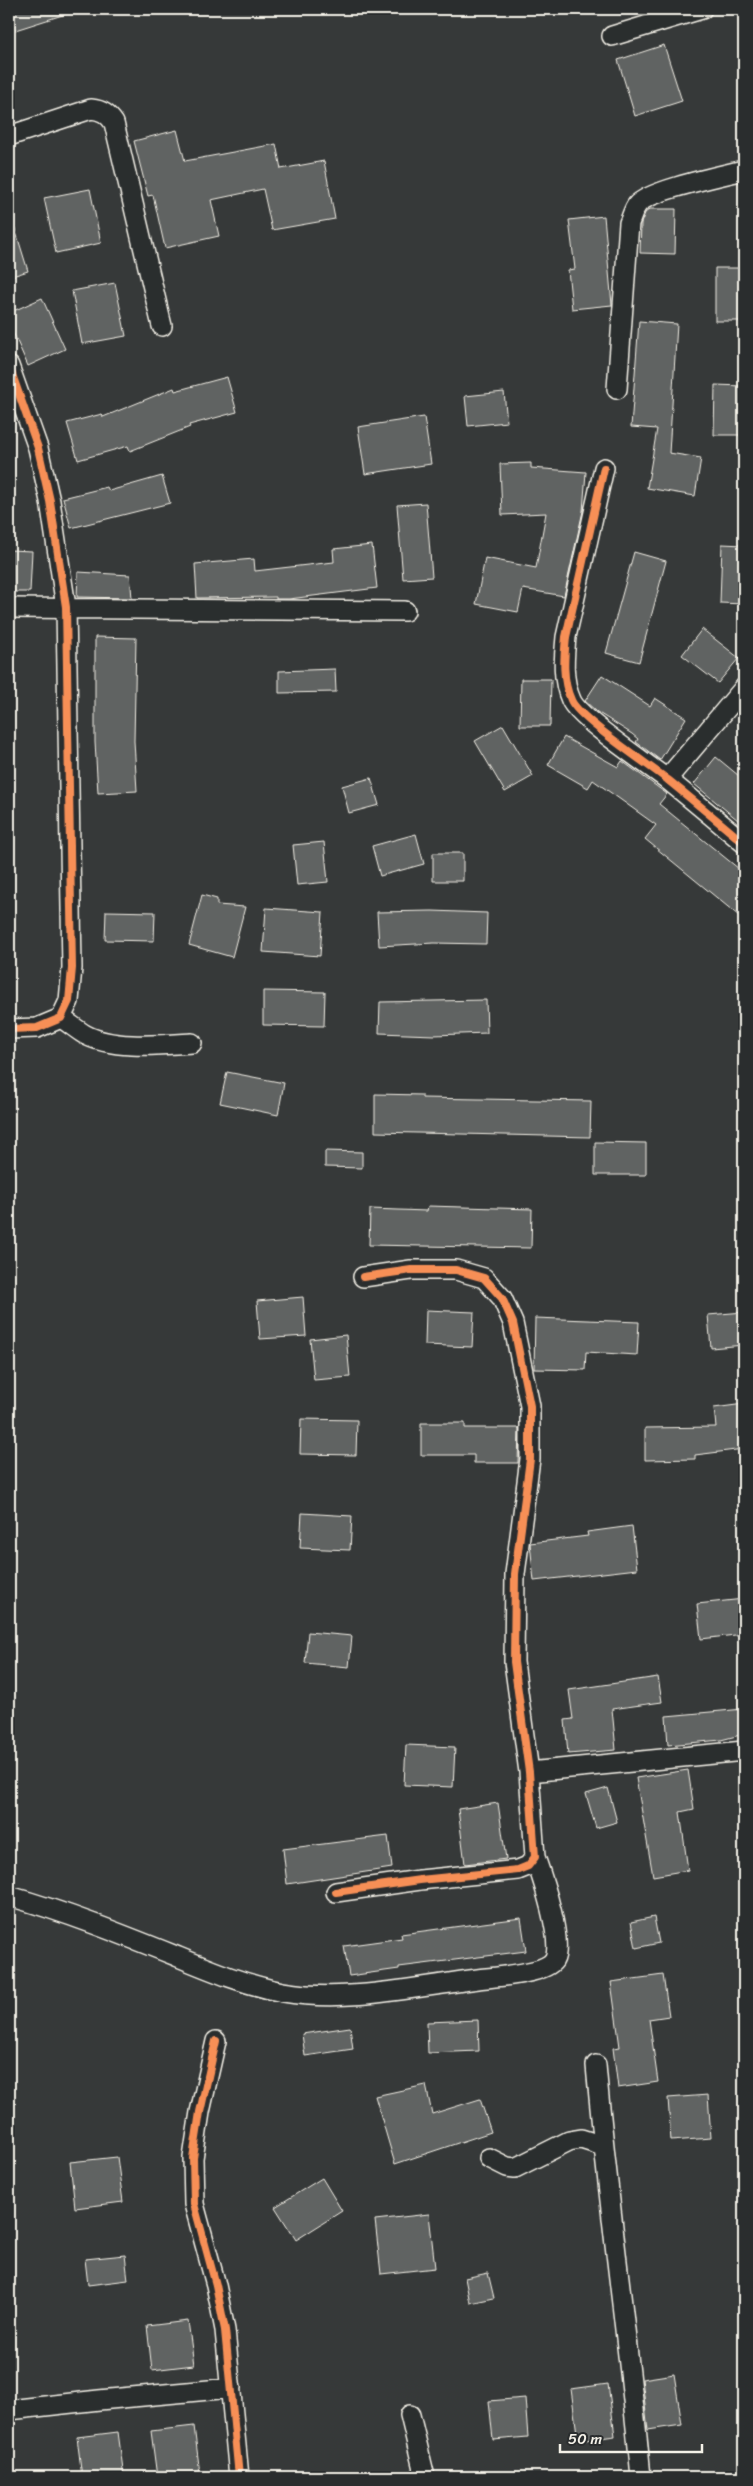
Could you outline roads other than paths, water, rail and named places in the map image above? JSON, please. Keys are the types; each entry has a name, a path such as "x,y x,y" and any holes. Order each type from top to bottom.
{"street":[{"path":"612,36 702,9"},
{"path":"9,136 91,109 100,110 110,117 114,123 162,326"},
{"path":"617,389 629,223 637,204 652,196 675,188 744,170"},
{"path":"9,366 38,448 50,500 66,607 72,968 69,1001 61,1018 37,1028 9,1029"},
{"path":"604,468 566,636 563,661 565,682 571,702 587,718 667,779 744,843"},
{"path":"9,608 404,611"},
{"path":"667,779 744,688"},
{"path":"61,1018 85,1034 113,1042 141,1045 192,1043"},
{"path":"9,1896 110,1930 219,1973 283,1992 325,1995 369,1994 500,1976 546,1966 554,1960 557,1948 552,1912 535,1857 529,1772 514,1662 515,1574 530,1460 530,1406 513,1323 502,1298 484,1278 456,1270 411,1270 363,1277"},
{"path":"529,1772 744,1751"},
{"path":"336,1892 420,1880 518,1870 528,1866 535,1857"},
{"path":"216,2041 200,2112 193,2158 194,2204 216,2285 225,2330 239,2477"},
{"path":"596,2065 603,2146 631,2372 641,2477"},
{"path":"489,2158 507,2167 515,2168 569,2141 581,2139 603,2146"},
{"path":"9,2410 231,2388"},
{"path":"410,2416 424,2477"}]}
